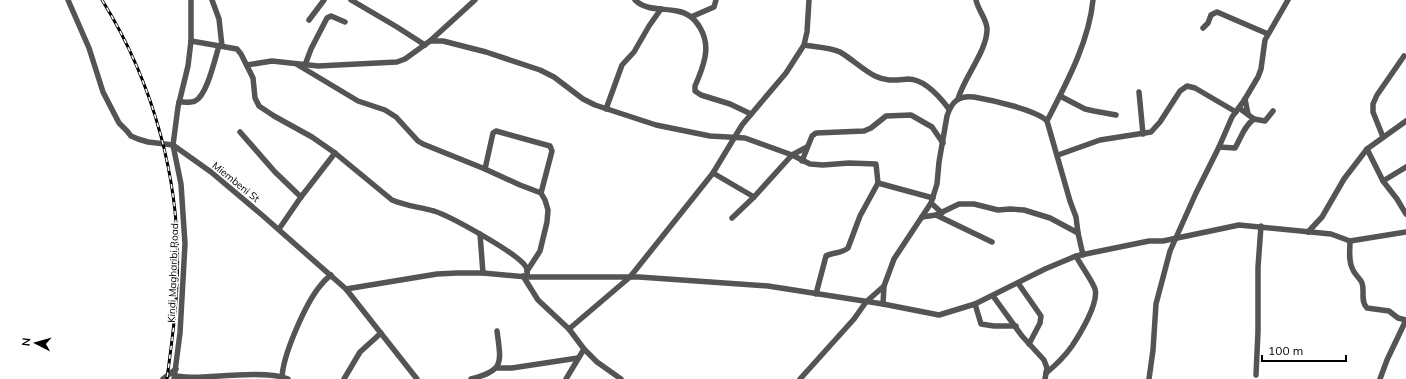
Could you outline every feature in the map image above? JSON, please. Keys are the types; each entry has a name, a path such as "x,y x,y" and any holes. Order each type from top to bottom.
{"street":[{"name":"Miembeni St","path":"68,0 89,48 103,92 119,123 131,136 138,139 148,142 173,145 211,172 279,229 346,289 417,379"},
{"name":"Kindi Magharibi Road","path":"174,378 184,281 185,244 181,184 173,145 179,102 188,66 191,41 191,0"},
{"path":"179,102 194,102 199,99 204,91 221,46 219,19 212,0"},
{"path":"309,20 323,0"},
{"path":"351,0 425,45"},
{"path":"247,65 272,61 305,65 350,65 397,62 405,59 425,45 475,0"},
{"path":"635,0 642,5 678,11 691,17 701,30 705,39 706,49 705,58 695,90 701,95 730,104 751,114"},
{"path":"691,17 714,7 716,0"},
{"path":"569,329 630,277 713,173 751,114 786,73 804,45 807,32 809,0"},
{"path":"958,99 961,88 973,67 986,36 987,28 985,19 979,10 976,0"},
{"path":"1047,121 1079,53 1092,9 1093,0"},
{"path":"1149,379 1153,350 1156,304 1170,251 1230,121 1258,77 1261,69 1264,45 1268,34 1288,0"},
{"path":"606,109 622,65 634,52 646,30 661,9"},
{"path":"1203,28 1208,23 1211,15 1217,12 1268,34"},
{"path":"305,65 326,18 331,16 345,22"},
{"path":"430,40 460,45 540,70 554,77 583,99 595,105 656,125 710,136 745,138 792,155 802,161 814,165 849,163 876,164 878,168 878,183 860,216 848,248 840,253 829,254 826,256 816,294"},
{"path":"191,41 221,46 239,51 253,78 256,98 259,106 312,137 335,153 392,200 400,204 435,212 459,222 517,258 524,265 526,274 538,300 569,329 584,349 597,362 621,379"},
{"path":"804,45 826,48 840,52 874,76 884,80 892,81 908,79 918,81 938,94 949,108"},
{"path":"1383,136 1373,112 1373,104 1377,95 1404,56"},
{"path":"294,63 358,101 385,110 405,126 418,141 423,144 541,193 546,200 548,210 546,227 540,251 526,274"},
{"path":"1058,155 1100,140 1151,132 1176,96 1185,87 1195,88 1237,110 1248,114 1254,119 1265,121 1274,111"},
{"path":"1139,92 1143,134"},
{"path":"883,304 884,286 894,259 932,200 937,184 939,162 949,108 958,99 967,96 984,99 1039,114 1047,121 1076,217 1083,255"},
{"path":"1060,96 1085,109 1116,114"},
{"path":"1245,99 1248,114"},
{"path":"802,161 812,136 816,133 864,131 871,128 886,116 911,115 932,127 943,143"},
{"path":"1219,147 1235,148 1243,132 1254,119"},
{"path":"1308,232 1322,217 1344,179 1367,149 1383,136 1406,121"},
{"path":"485,169 494,132 498,131 550,146 552,151 541,193"},
{"path":"240,132 275,172 302,197"},
{"path":"732,218 754,197 792,155 807,147"},
{"path":"1367,149 1383,181 1398,199 1406,214"},
{"path":"279,229 335,153"},
{"path":"1383,181 1406,167"},
{"path":"713,173 754,197"},
{"path":"878,183 932,200 939,214 992,242"},
{"path":"922,217 939,214 954,205 966,203 998,210 1017,209 1050,218 1078,233"},
{"path":"346,289 438,274 483,273 630,277 768,286 883,304 939,315 975,304 1045,269 1076,256 1149,241 1163,241 1239,225 1332,234 1350,241 1406,232"},
{"path":"1256,375 1260,226"},
{"path":"480,234 483,273"},
{"path":"1350,241 1350,262 1352,269 1362,284 1364,306 1367,308 1389,311 1398,318 1406,320 1387,360 1380,379"},
{"path":"1045,376 1072,346 1093,305 1096,292 1095,289 1076,256"},
{"path":"282,378 290,348 304,313 320,285 331,275"},
{"path":"1018,283 1042,316 1029,344"},
{"path":"800,379 854,319 866,302 884,286"},
{"path":"993,296 1029,344 1044,360 1047,368 1045,376"},
{"path":"975,304 981,324 994,326 1016,326"},
{"path":"471,379 486,377 496,368 499,363 500,356 497,331"},
{"path":"344,379 360,352 381,333"},
{"path":"566,379 584,349"},
{"path":"496,368 512,368 578,358"},
{"path":"163,379 176,369"},
{"path":"174,378 263,375 288,379"}],"railway":[{"path":"102,0 136,65 150,100 161,136 169,172 175,209 177,283 167,379"}]}
